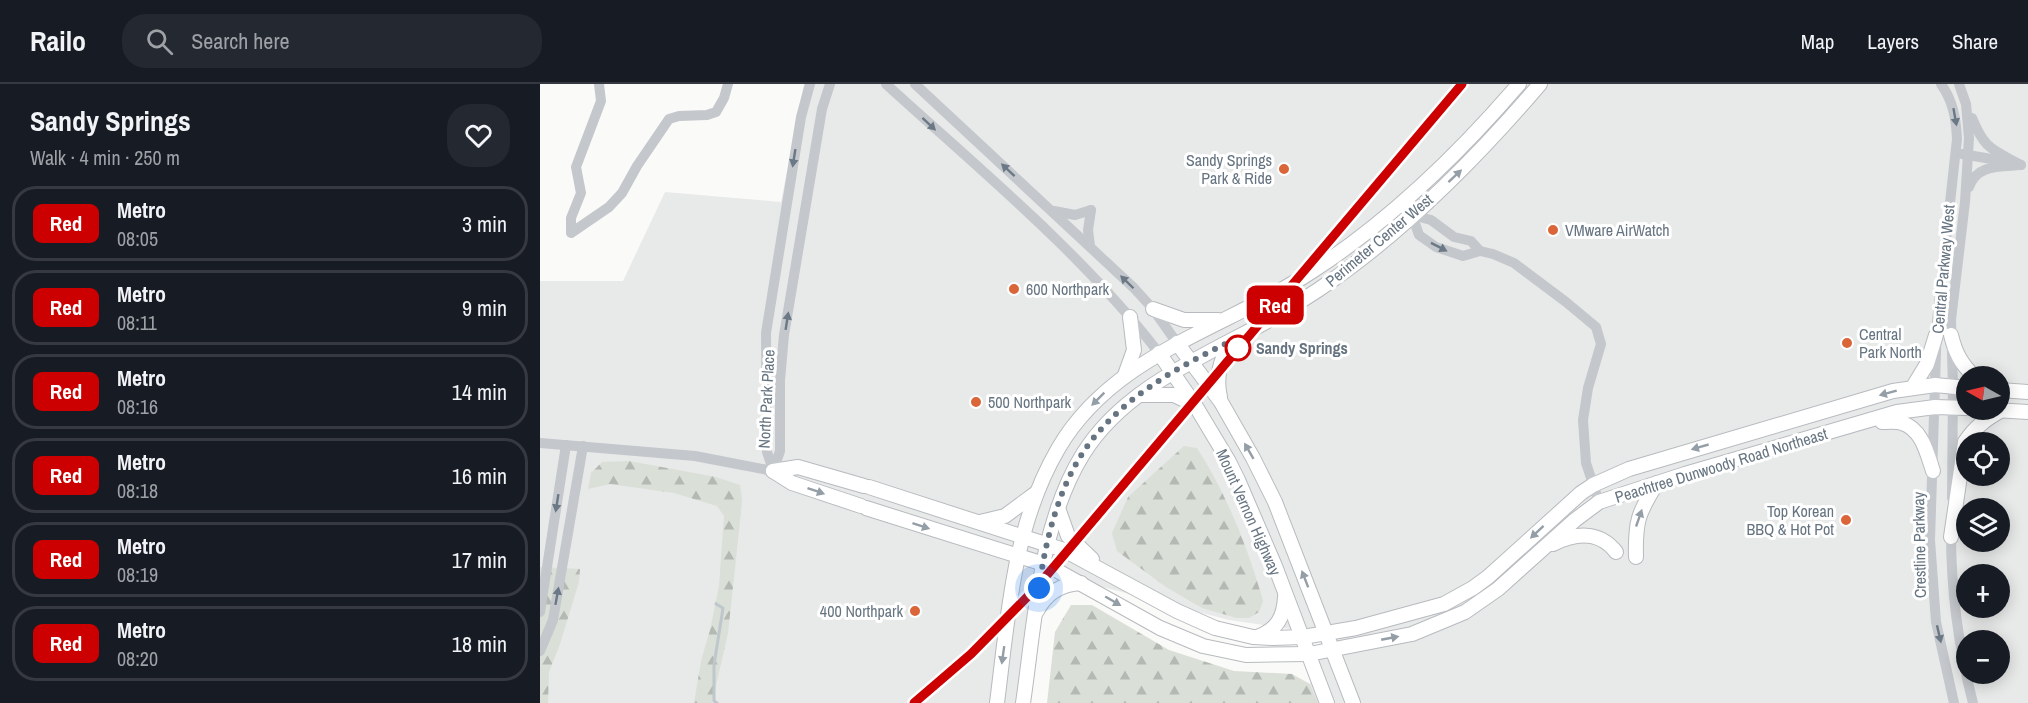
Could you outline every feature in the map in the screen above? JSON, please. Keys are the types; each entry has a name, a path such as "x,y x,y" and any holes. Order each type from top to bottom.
{"main road":[{"name":"Perimeter Center West","path":"997,703 1022,536 1036,494 1052,458 1066,436 1092,405 1125,375 1159,353 1309,274 1345,249 1401,204 1460,148 1519,84"},
{"name":"Perimeter Center West","path":"1023,703 1042,563 1047,543 1058,508 1076,465 1088,446 1105,426 1139,395 1173,371 1231,341 1319,289 1356,262 1472,160 1540,84"},
{"path":"1153,309 1185,320 1223,320"},
{"path":"1125,375 1134,350 1130,317"},
{"path":"1913,387 1928,364 1936,335"},
{"path":"1951,335 1955,351 1963,366"},
{"path":"1221,402 1218,375 1221,359 1231,341"},
{"name":"Mount Vernon Highway","path":"1177,343 1221,402 1254,458 1275,502 1353,703"},
{"name":"Mount Vernon Highway","path":"1159,353 1196,405 1233,470 1285,592 1327,703"},
{"name":"Peachtree Dunwoody Road Northeast","path":"773,471 798,467 1047,543 1100,567 1196,620 1215,628 1256,637 1303,637 1411,614 1459,597 1488,577 1566,505 1593,485 1629,469 1893,391 1935,385 1956,387"},
{"path":"2010,391 2028,392"},
{"path":"1139,395 1174,396 1196,405"},
{"name":"Peachtree Dunwoody Road Northeast","path":"773,471 792,483 1042,563 1160,628 1203,646 1246,655 1309,654 1412,634 1456,616 1482,602 1575,520 1599,502 1897,412 1935,406 1956,407"},
{"path":"2010,411 2028,412"},
{"path":"1951,537 1965,442 1972,430 1983,420"},
{"path":"1865,422 1901,422 1913,429 1923,442 1933,471"},
{"path":"1636,557 1636,528 1644,504 1657,483"},
{"path":"979,523 1005,516 1036,494"},
{"path":"1058,508 1068,536 1100,567"},
{"path":"1540,551 1563,539 1588,534 1601,539 1616,552"},
{"path":"1036,613 1042,602 1053,592 1067,585 1082,583"},
{"path":"1256,637 1269,632 1278,623 1284,611 1285,592"}],"street":[{"path":"599,84 601,101 576,167 581,193 571,218 571,233 609,207 622,193 637,166 669,119 716,112 724,98 728,84"},
{"name":"North Park Place","path":"773,471 767,452 766,333 805,98 810,84"},
{"name":"North Park Place","path":"773,471 780,451 780,380 784,335 816,142 830,84"},
{"name":"Mount Vernon Highway","path":"886,84 1060,244 1130,317 1159,353"},
{"name":"Mount Vernon Highway","path":"915,84 1134,288 1153,309 1177,343"},
{"name":"Central Parkway West","path":"1935,385 1936,335 1957,139 1952,103 1941,84"},
{"path":"1959,84 1979,136 1985,145 2025,165"},
{"name":"Central Parkway West","path":"1956,366 1951,335 1965,202 1969,122 1966,104"},
{"path":"798,138 816,142"},
{"path":"1956,154 2025,165"},
{"path":"1965,202 1972,178 1979,172 1991,168 2025,165"},
{"path":"1401,204 1412,215 1419,235 1436,247 1464,256 1480,251 1514,263 1596,327 1600,344 1588,388 1583,420 1586,463 1599,502"},
{"path":"1051,210 1075,215 1091,210 1088,230 1090,246"},
{"path":"1412,215 1431,220 1454,237 1471,241 1480,251"},
{"path":"1945,245 1959,247"},
{"name":"Crestline Parkway","path":"1935,385 1930,540 1932,575 1936,622 1954,703"},
{"name":"Crestline Parkway","path":"1959,420 1951,537 1951,574 1955,621 1973,703"},
{"name":"Peachtree Dunwoody Road Northeast","path":"540,443 695,456 773,471"},
{"path":"540,612 567,445"},
{"path":"540,651 553,620 584,446"},
{"path":"1932,575 1951,574"}],"shaded area":[{"path":"804,84 2028,84 2028,703 1318,703 1310,684 1325,634 1229,620 1034,569 1016,703 540,703 540,281 623,281 665,192 781,202"}],"green space":[{"path":"1184,446 1197,448 1208,466 1227,503 1251,561 1263,601 1259,612 1249,618 1237,618 1202,608 1166,587 1117,551 1112,533 1128,497"},
{"path":"629,461 716,477 740,485 742,500 728,633 712,703 694,703 701,661 719,586 724,516 717,506 674,493 610,484 588,489 591,473 602,462"},
{"path":"540,567 580,569 579,582 549,672 548,703 540,703"},
{"path":"1071,605 1092,605 1169,650 1234,671 1292,674 1310,684 1318,703 1047,703 1055,632"}],"waterway":[{"path":"716,604 723,608 714,665 714,701 717,703"}],"railway":[{"path":"914,703 936,685"}],"metro line":[{"name":"Red","path":"914,703 971,654 1036,588 1462,84"}],"place":[{"name":"Sandy Springs Park & Ride","path":"1284,169"},
{"name":"VMware AirWatch","path":"1553,230"},
{"name":"600 Northpark","path":"1014,289"},
{"name":"Central Park North","path":"1847,343"},
{"name":"Sandy Springs","path":"1238,348"},
{"name":"500 Northpark","path":"976,402"},
{"name":"Top Korean BBQ & Hot Pot","path":"1846,520"},
{"name":"400 Northpark","path":"915,611"}],"route":[{"path":"1039,588 1049,534 1062,498 1076,465 1096,435 1139,395 1173,371 1231,341 1238,348"}]}
